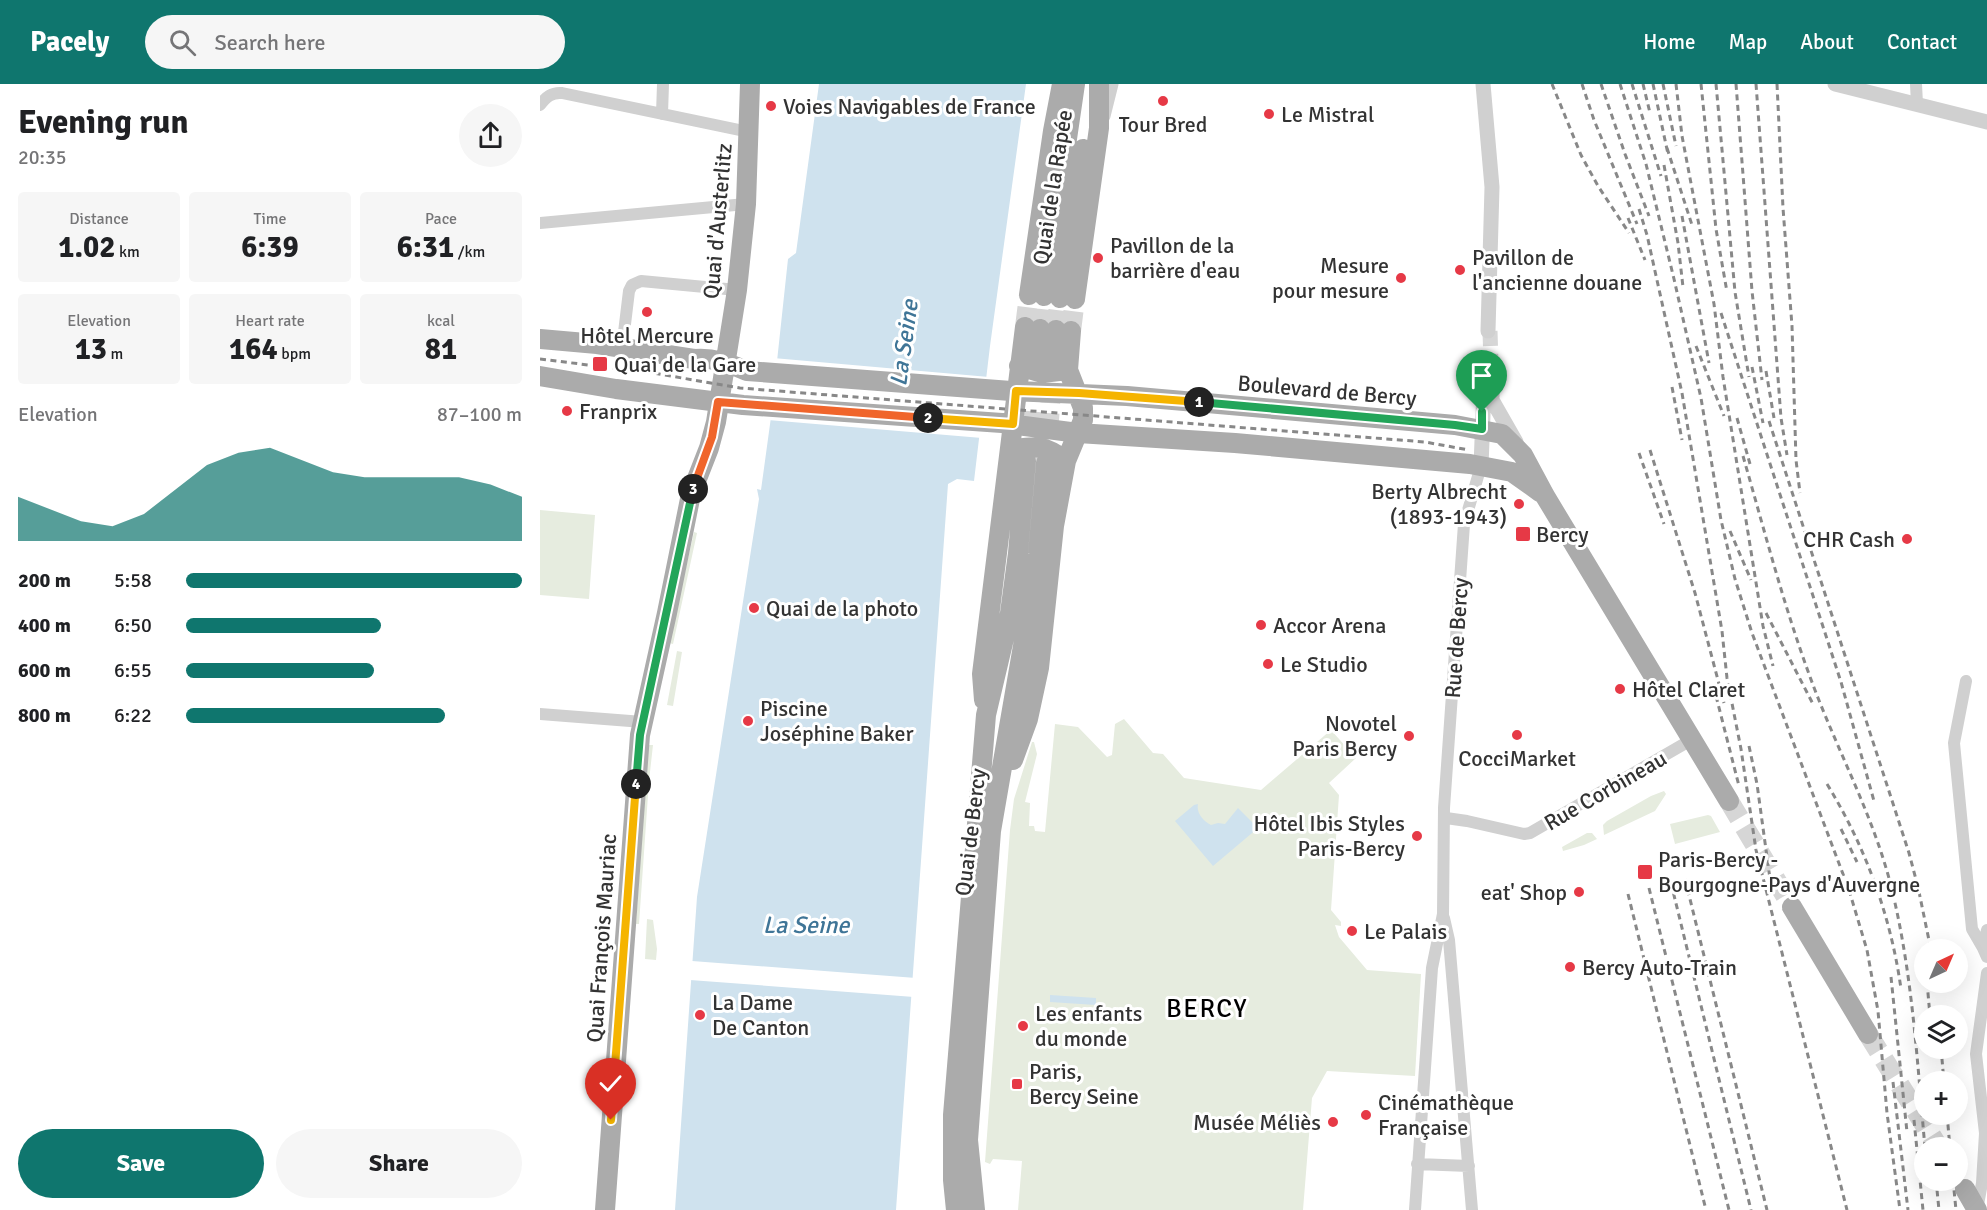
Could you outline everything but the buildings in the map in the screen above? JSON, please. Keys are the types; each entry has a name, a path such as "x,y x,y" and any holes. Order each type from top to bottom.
{"main road":[{"name":"Quai d'Austerlitz","path":"724,362 747,204 750,84"},
{"path":"1052,297 1053,131 1062,84"},
{"name":"Quai de la Rapée","path":"1052,297 1075,84"},
{"name":"Quai de la Rapée","path":"1052,297 1092,84"},
{"path":"1052,297 1100,128 1099,84"},
{"path":"1044,365 1048,329 1044,365"},
{"name":"Boulevard de Bercy","path":"540,339 694,359 706,358 747,371 1008,391 1079,393 1455,425 1502,434 1517,446"},
{"path":"641,732 691,494 709,448 716,422 724,362"},
{"path":"1044,365 1079,393 1084,411 1078,433"},
{"name":"Quai de Bercy","path":"956,1210 953,1180 953,1115 986,715 1010,613 1018,553 1018,456 1006,424 1008,391 1044,365"},
{"path":"540,376 616,389 744,405 1006,424 1078,433 1269,446 1490,467 1523,478 1545,496"},
{"name":"Quai de Bercy","path":"975,1210 968,1140 991,831 995,808 1028,718 1035,690 1054,526 1056,462 1078,433"},
{"path":"1517,446 1729,801"},
{"path":"1018,456 1038,447 1049,450 1056,462"},
{"name":"Quai François Mauriac","path":"604,1210 641,732"},
{"path":"1792,907 1868,1034"},
{"path":"968,1140 987,1210"},
{"path":"943,1210 944,1192 953,1180"},
{"path":"1966,1191 1977,1210"}],"street":[{"path":"662,114 663,84"},
{"name":"Quai de la Rapée","path":"1100,128 1111,84"},
{"path":"1483,84 1492,187 1489,327"},
{"path":"1834,84 1987,122"},
{"path":"1916,84 1917,104"},
{"path":"541,103 553,94 562,93 749,132"},
{"path":"540,224 747,204"},
{"path":"622,349 629,291 635,283 641,281 736,290"},
{"name":"Rue de Bercy","path":"1415,1210 1432,968 1443,914 1446,818 1444,808 1464,524 1490,467 1517,446 1492,400 1488,364 1482,429 1490,467"},
{"path":"1455,425 1471,419 1483,402"},
{"path":"1966,681 1954,743 1972,929 1985,952"},
{"path":"540,714 641,732"},
{"name":"Rue Corbineau","path":"1446,818 1467,820 1524,834 1530,833 1691,740"},
{"name":"Rue de Bercy","path":"1443,914 1449,940 1472,1210"},
{"path":"1985,952 1987,930"},
{"path":"1977,1210 1982,1183 1985,1133 1976,1054 1987,973"},
{"path":"1417,1164 1469,1166"}],"shaded area":[{"path":"540,510 595,515 589,599 540,595"},
{"path":"694,532 697,533 673,644 669,643"},
{"path":"677,651 682,652 673,706 667,705"},
{"path":"1124,719 1153,753 1163,754 1184,778 1261,790 1331,730 1356,758 1329,783 1339,795 1331,910 1341,922 1341,926 1335,925 1339,937 1367,970 1421,974 1415,1076 1327,1071 1312,1098 1303,1210 1018,1210 1022,1161 993,1159 990,1164 985,1162 1014,799 1032,742 1034,742 1037,754 1025,802 1030,803 1029,826 1034,826 1035,831 1045,832 1055,724 1078,727 1107,757 1112,755 1115,724"},
{"path":"648,745 653,745 639,924 636,924"},
{"path":"1664,791 1666,794 1655,811 1604,835 1603,825 1607,821"},
{"path":"1711,816 1720,832 1675,844 1670,824"},
{"path":"1587,833 1592,833 1597,839 1563,851 1562,847"},
{"path":"647,919 653,920 657,949 656,960 645,959"}],"water":[{"name":"La Seine","path":"819,84 1026,84 974,481 957,479 948,484 896,1210 675,1210 697,897 759,499 757,489 761,490 788,259 796,253"},
{"path":"1198,804 1201,816 1211,825 1225,824 1238,808 1258,828 1213,866 1175,821"},
{"path":"1050,995 1096,998 1096,1005 1050,1002"}],"pier":[{"path":"773,358 989,377 982,438 768,420 764,416 769,410"},
{"path":"692,961 916,978 914,997 690,980"}],"tunnel":[{"path":"1025,327 1029,295"},
{"path":"1040,329 1044,296"},
{"path":"1056,330 1060,298"},
{"path":"1071,331 1075,299"},
{"path":"1490,331 1491,364"},
{"path":"1046,463 1053,363"},
{"path":"1026,461 1034,377"},
{"path":"1729,801 1792,907"},
{"path":"1868,1034 1932,1137"}],"railway":[{"path":"1552,84 1581,155 1629,233"},
{"path":"1582,84 1594,120 1637,224"},
{"path":"1601,84 1649,216"},
{"path":"1620,84 1646,164 1674,279 1701,398 1721,520 1735,579 1752,633 1849,890 1867,950 1878,1011 1887,1113 1900,1210"},
{"path":"1632,84 1661,176"},
{"path":"1643,84 1650,113"},
{"path":"1653,84 1668,154"},
{"path":"1663,84 1676,146"},
{"path":"1676,84 1682,136 1714,304 1723,377 1763,626 1773,666"},
{"path":"1701,84 1716,229 1727,292"},
{"path":"1716,84 1735,292 1749,377"},
{"path":"1736,84 1752,291 1762,380"},
{"path":"1756,84 1781,418 1787,455"},
{"path":"1777,84 1792,326 1796,460 1800,493"},
{"path":"1667,148 1692,225"},
{"path":"1664,165 1678,243 1683,287"},
{"path":"1639,209 1647,235 1682,393 1756,850 1847,1210"},
{"path":"1682,216 1709,363"},
{"path":"1628,218 1645,260"},
{"path":"1721,313 1841,682 1874,801"},
{"path":"1696,346 1724,416"},
{"path":"540,359 653,373 740,388 1425,442 1469,450"},
{"path":"1752,367 1763,423"},
{"path":"1766,371 1774,418"},
{"path":"1672,387 1682,440"},
{"path":"1737,418 1750,464"},
{"path":"1769,421 1909,853 1929,939"},
{"path":"1650,450 1695,593 1724,703"},
{"path":"1639,453 1664,524"},
{"path":"1743,456 1800,647 1819,700 1873,829 1890,882 1909,980 1924,1137"},
{"path":"1730,531 1751,580"},
{"path":"1766,613 1814,706"},
{"path":"1716,696 1739,786"},
{"path":"1749,746 1757,784 1770,879"},
{"path":"1827,784 1853,832 1874,882 1891,935 1901,989"},
{"path":"1841,829 1857,862"},
{"path":"1685,879 1767,1210"},
{"path":"1671,883 1751,1210"},
{"path":"1649,888 1729,1210"},
{"path":"1628,894 1706,1210"},
{"path":"1891,977 1907,1132"},
{"path":"1928,993 1929,1005"},
{"path":"1942,1059 1943,1071"},
{"path":"1893,1082 1908,1210"},
{"path":"1914,1125 1923,1210"},
{"path":"1948,1125 1949,1137"},
{"path":"1937,1191 1939,1210"},
{"path":"1954,1191 1956,1210"}],"place":[{"name":"Tour Bred","path":"1163,101"},
{"name":"Voies Navigables de France","path":"771,106"},
{"name":"Le Mistral","path":"1269,114"},
{"name":"Pavillon de la barrière d'eau","path":"1098,258"},
{"name":"Pavillon de l'ancienne douane","path":"1460,270"},
{"name":"Mesure pour mesure","path":"1401,278"},
{"name":"Hôtel Mercure","path":"647,312"},
{"name":"Quai de la Gare","path":"600,364"},
{"name":"Franprix","path":"567,411"},
{"name":"Berty Albrecht (1893-1943)","path":"1519,504"},
{"name":"Bercy","path":"1523,534"},
{"name":"CHR Cash","path":"1907,539"},
{"name":"Quai de la photo","path":"754,608"},
{"name":"Accor Arena","path":"1261,625"},
{"name":"Le Studio","path":"1268,664"},
{"name":"Hôtel Claret","path":"1620,689"},
{"name":"Piscine Joséphine Baker","path":"748,721"},
{"name":"CocciMarket","path":"1517,735"},
{"name":"Novotel Paris Bercy","path":"1409,736"},
{"name":"Hôtel Ibis Styles Paris-Bercy","path":"1417,836"},
{"name":"Paris-Bercy - Bourgogne-Pays d'Auvergne","path":"1645,872"},
{"name":"eat' Shop","path":"1579,892"},
{"name":"Le Palais","path":"1352,931"},
{"name":"Bercy Auto-Train","path":"1570,967"},
{"name":"La Dame De Canton","path":"700,1015"},
{"name":"Les enfants du monde","path":"1023,1026"},
{"name":"Paris, Bercy Seine","path":"1017,1084"},
{"name":"Cinémathèque Française","path":"1366,1115"},
{"name":"Musée Méliès","path":"1333,1122"}],"district":[{"name":"BERCY","path":"1207,1008"}],"route":[{"path":"611,1120 640,735 683,528 691,494 709,448 716,422 718,402 1013,424 1016,391 1127,396 1482,429 1482,412"}]}
